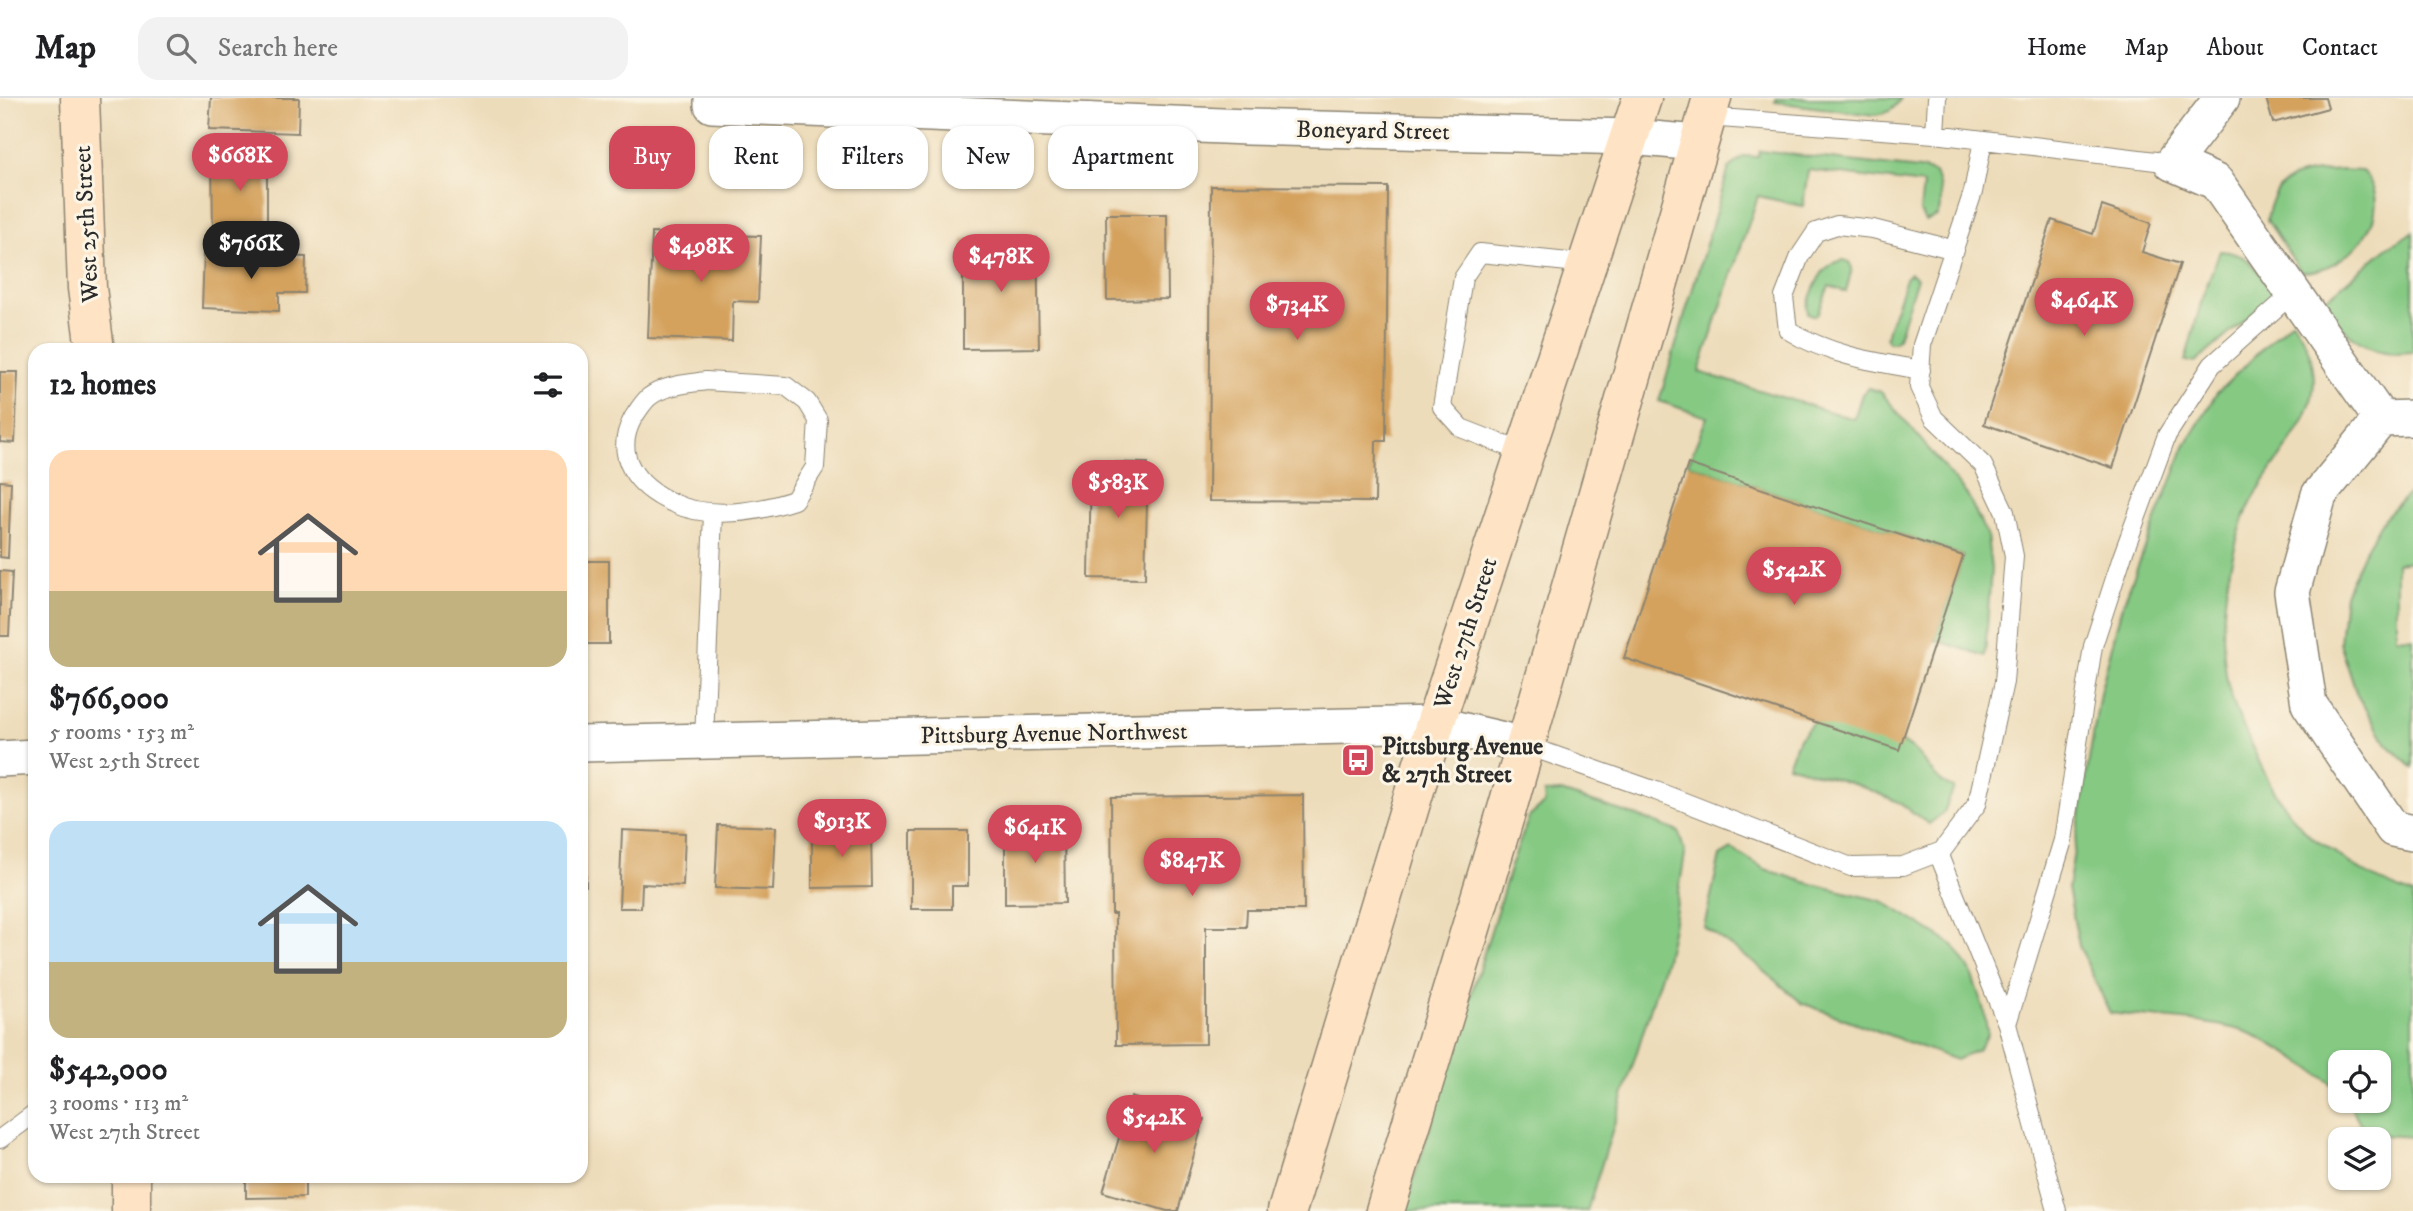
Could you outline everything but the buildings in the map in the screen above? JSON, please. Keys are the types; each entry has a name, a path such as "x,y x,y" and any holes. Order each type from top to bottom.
{"street":[{"name":"West 25th Street","path":"80,98 87,288 94,343"},
{"name":"West 27th Street","path":"1287,1211 1435,724 1642,98"},
{"path":"2222,98 2172,163 2216,182 2293,293 2397,418 2319,495 2292,592 2309,704 2393,829 2413,833"},
{"name":"Boneyard Street","path":"712,102 1247,113 1630,137 1705,119"},
{"path":"1385,1211 1525,745 1705,119"},
{"name":"Pittsburg Avenue Northwest","path":"588,744 1435,724 1525,745"},
{"path":"0,759 28,757"},
{"path":"131,1183 131,1211"}],"lane":[{"path":"1935,134 1937,98"},
{"path":"1705,119 1935,134 2172,163"},
{"path":"1525,745 1851,867 1903,866 1942,851 1977,804 2004,682 2014,555 2005,512 1983,466 1934,418 1920,387 1922,345 1973,192 1983,139"},
{"path":"1920,370 1877,362 1808,343 1788,330 1784,297 1800,256 1816,232 1837,225 1873,229 1955,250"},
{"path":"1525,453 1461,428 1442,407 1463,278 1480,253 1588,264"},
{"path":"2007,1024 2063,840 2093,646 2167,435 2212,365 2293,293"},
{"path":"706,381 786,386 807,402 818,419 815,467 794,500 775,506 713,513 673,504 646,487 630,468 624,447 626,432 635,415 649,397 673,386 706,381"},
{"path":"704,741 713,513"},
{"path":"1938,853 2007,1024 2057,1211"},
{"path":"0,1139 28,1118"}],"green space":[{"path":"1777,98 1901,98 1890,111 1874,115 1775,102"},
{"path":"1760,151 1935,173 1940,190 1940,205 1937,216 1925,221 1920,212 1923,184 1808,170 1803,206 1758,196 1699,372 1854,419 1862,394 1868,388 1881,392 1968,496 1987,536 1991,569 1985,656 1935,640 1963,556 1688,464 1707,417 1659,401 1729,168 1744,156 1758,157"},
{"path":"2341,170 2362,171 2373,187 2376,204 2372,221 2364,237 2336,262 2318,270 2301,272 2267,220 2271,205 2276,193 2292,179 2302,175"},
{"path":"2413,232 2413,352 2385,352 2366,345 2349,334 2321,303 2388,247"},
{"path":"2220,251 2231,252 2247,259 2274,295 2195,363 2185,361 2204,292"},
{"path":"1836,262 1849,262 1852,268 1846,292 1829,286 1818,313 1815,316 1808,313 1807,306 1824,271"},
{"path":"1910,273 1917,278 1898,338 1895,342 1889,342 1886,338 1888,329"},
{"path":"2292,320 2309,351 2314,378 2310,403 2300,427 2254,497 2242,524 2225,599 2223,637 2226,675 2234,706 2261,765 2292,817 2313,838 2361,870 2413,895 2413,1137 2391,1136 2391,1127 2362,1127 2355,1113 2391,1113 2391,1050 2328,1050 2328,1081 2276,1047 2240,1030 2204,1023 2110,1013 2079,946 2068,888 2100,693 2121,609 2185,446 2217,393"},
{"path":"2413,489 2413,561 2396,563 2396,637 2413,638 2413,768 2387,744 2357,695 2340,643 2345,594 2363,554 2384,518"},
{"path":"1814,721 1901,742 1909,747 1939,780 1954,788 1944,812 1929,824 1896,801 1860,786 1788,765 1799,738"},
{"path":"1561,792 1679,832 1685,854 1666,959 1587,1211 1404,1211 1511,866 1529,817 1545,803 1544,793"},
{"path":"1732,849 1765,869 1808,883 1882,901 1953,945 1970,970 1983,1007 1988,1035 1977,1050 1956,1060 1802,1003 1756,964 1704,927 1720,856"}],"place":[{"name":"Pittsburg Avenue & 27th Street","path":"1358,760"}]}
